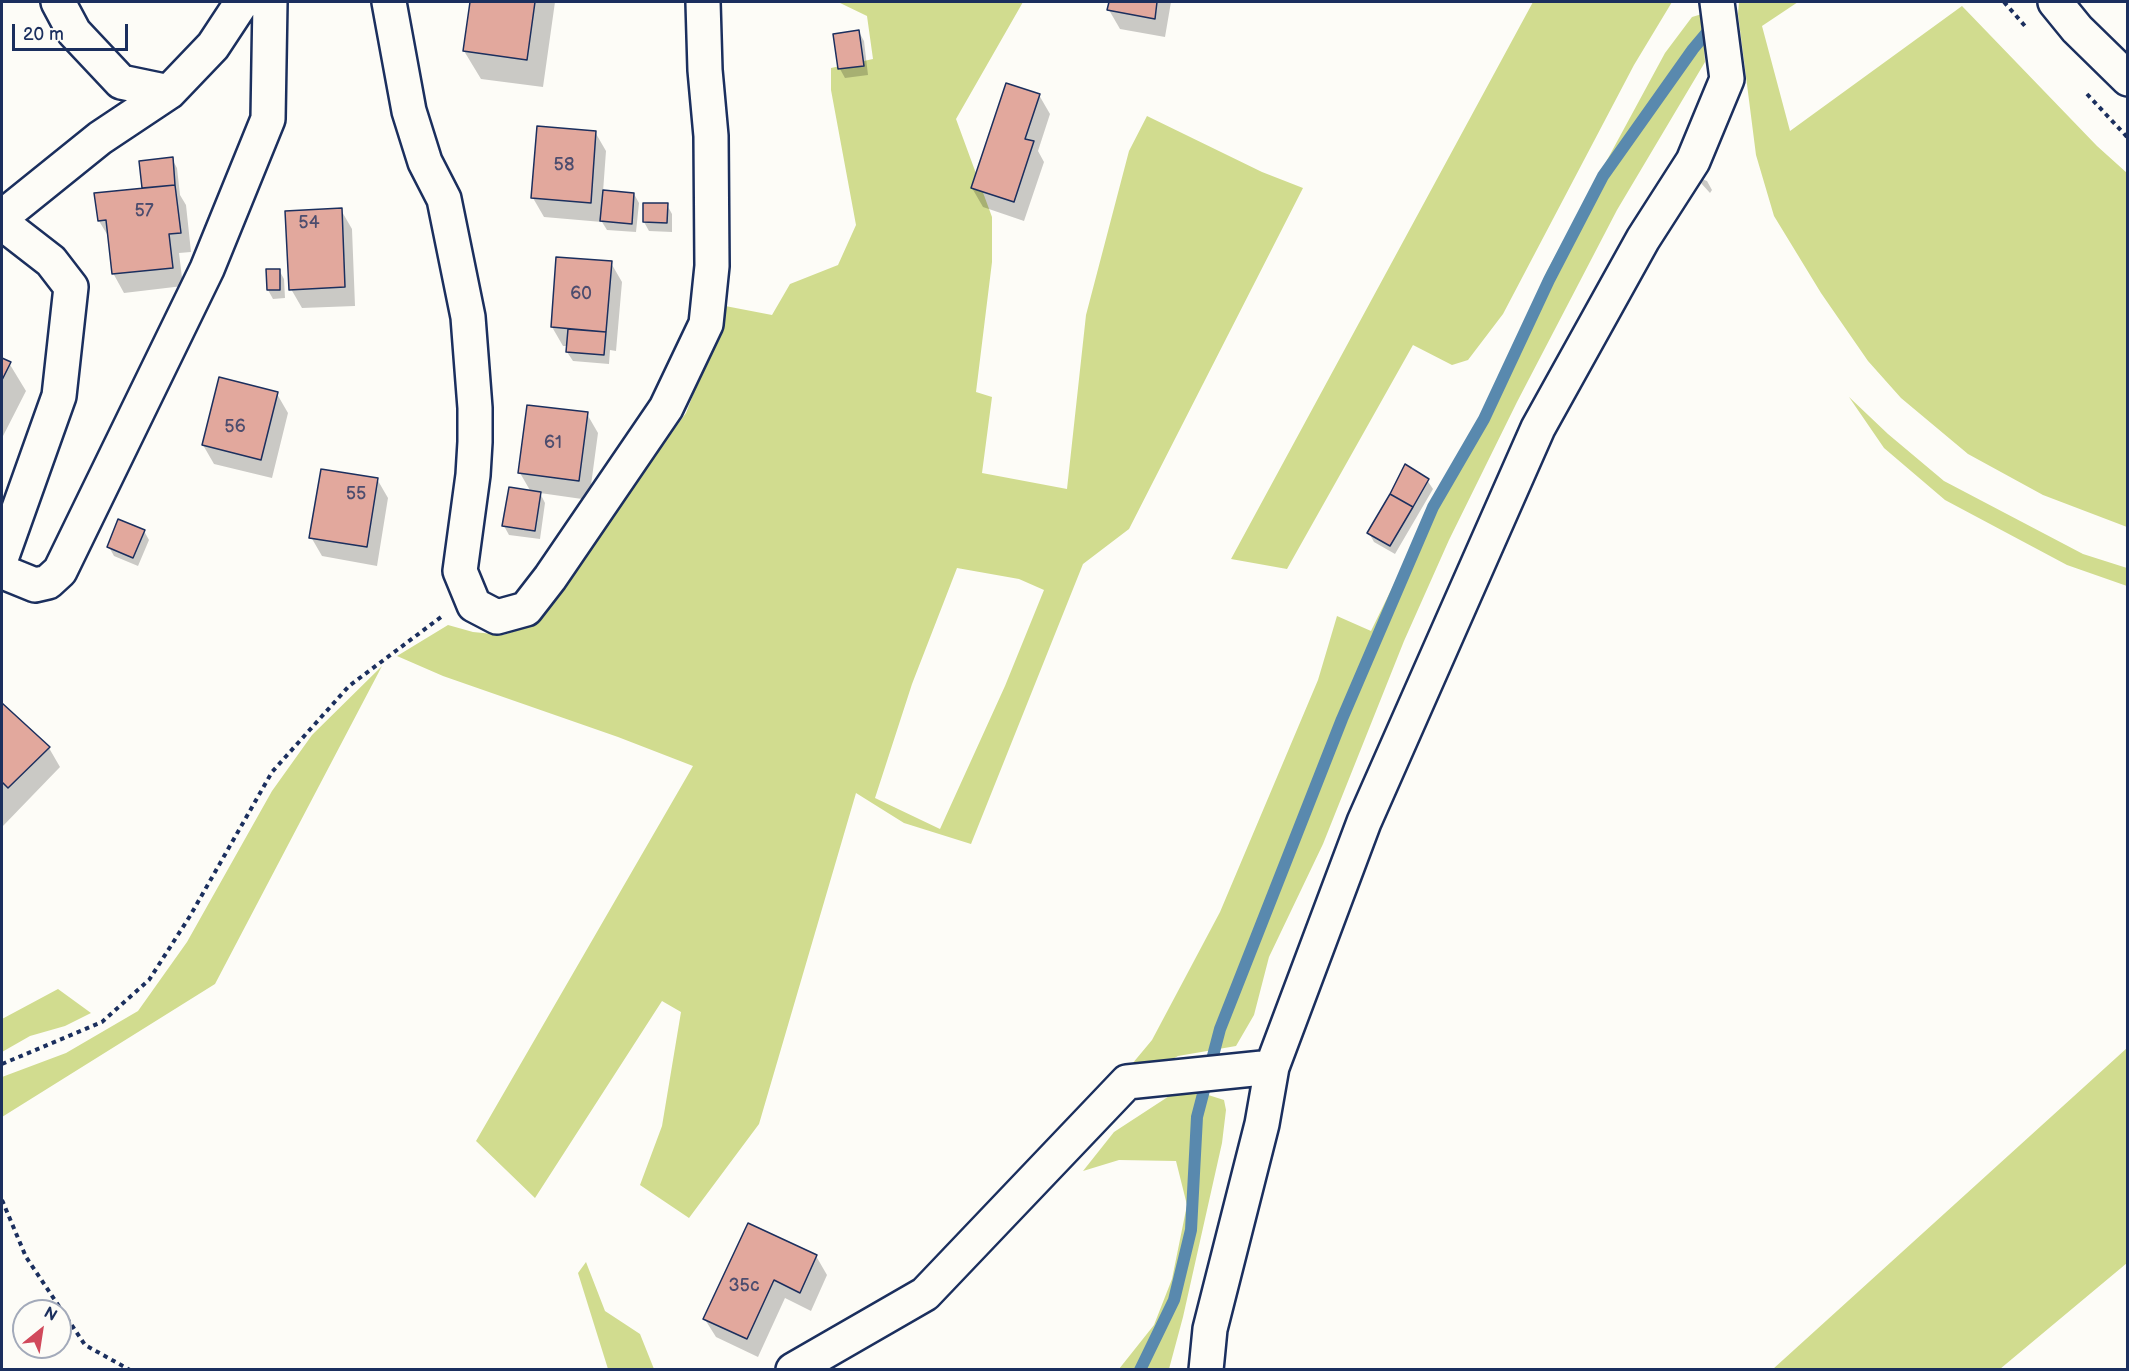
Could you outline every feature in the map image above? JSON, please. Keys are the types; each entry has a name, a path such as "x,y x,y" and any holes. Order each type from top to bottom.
{"street":[{"path":"58,2 74,32 121,82 169,92"},
{"path":"2,217 100,138 169,92 213,46 242,2"},
{"path":"2,565 3,572 35,585 48,582 60,571 207,269 268,119 270,2"},
{"path":"389,2 409,111 425,162 444,199 468,317 475,408 473,475 460,571 474,605 497,617 526,609 666,408 706,324 712,266 711,136 705,70 703,2"},
{"path":"1206,1370 1210,1329 1262,1124 1272,1067 1369,812 1538,428 1643,239 1693,161 1727,79 1718,2"},
{"path":"2055,2 2077,29 2127,79"},
{"path":"2,223 51,261 71,287 59,396 2,555"},
{"path":"793,1370 925,1294 1127,1082 1272,1067"}],"path":[{"path":"2,1064 102,1022 149,980 190,916 272,771 349,686 470,595"},
{"path":"2,1200 26,1257 85,1345 130,1370"}],"green space":[{"path":"838,2 1023,2 956,119 992,217 992,262 976,392 992,397 982,473 1067,489 1086,315 1129,151 1147,116 1262,172 1303,188 1129,529 1083,564 971,844 904,823 856,793 759,1124 689,1218 640,1185 662,1126 681,1012 662,1001 535,1198 476,1141 693,766 618,737 443,676 397,656 448,625 473,632 503,635 531,626 686,413 720,325 720,305 772,315 790,284 838,265 856,225 831,90 831,68 873,59 867,16","holes":["957,568 1019,579 1044,590 1005,686 940,829 875,798 912,684"]},
{"path":"1533,2 1672,2 1634,65 1503,314 1468,360 1452,365 1413,345 1287,569 1231,559"},
{"path":"1739,2 1798,2 1762,26 1790,131 1962,6 2097,146 2127,173 2127,527 2043,495 1968,454 1901,398 1868,361 1821,293 1774,216 1756,155 1738,14"},
{"path":"1702,14 1705,62 1617,210 1517,402 1449,540 1404,641 1323,844 1269,957 1254,1015 1236,1046 1178,1056 1144,1075 1122,1076 1152,1040 1220,912 1318,680 1337,616 1371,631 1455,459 1485,408 1547,271 1665,53 1692,17"},
{"path":"1849,397 1888,434 1944,481 2083,554 2127,568 2127,586 2067,565 1945,500 1884,448"},
{"path":"382,666 215,984 2,1117 2,1077 66,1053 138,1011 187,942 272,791 312,735"},
{"path":"58,989 91,1013 65,1026 30,1036 2,1052 2,1019"},
{"path":"2127,1048 2127,1263 2000,1369 1773,1369"},
{"path":"1183,1087 1224,1100 1226,1110 1222,1143 1183,1317 1169,1369 1119,1369 1154,1325 1172,1279 1187,1205 1176,1161 1119,1160 1083,1171 1114,1132"},
{"path":"586,1262 605,1311 640,1334 654,1369 608,1369 578,1273"}],"building":[{"path":"470,2 535,2 527,60 463,51"},
{"path":"1109,2 1157,2 1155,19 1107,10"},
{"path":"859,30 864,66 838,69 833,34"},
{"path":"1006,83 1040,94 1025,139 1034,141 1014,202 971,188"},
{"path":"537,126 596,131 591,203 531,198"},
{"path":"173,157 175,185 142,188 139,161"},
{"path":"175,185 181,233 169,234 173,268 112,274 106,220 98,221 94,193"},
{"path":"603,190 634,193 632,224 600,221"},
{"path":"643,203 668,203 667,223 643,222"},
{"path":"342,208 345,287 289,290 285,211"},
{"path":"556,257 612,261 606,332 551,327"},
{"path":"266,269 280,269 280,290 267,290"},
{"path":"568,329 606,332 604,355 566,352"},
{"path":"2,358 11,362 2,380"},
{"path":"219,377 278,392 261,460 202,445"},
{"path":"527,405 588,412 579,481 518,473"},
{"path":"1405,464 1429,479 1413,507 1390,494"},
{"path":"321,469 378,478 367,547 309,538"},
{"path":"509,487 541,492 535,531 502,526"},
{"path":"1390,494 1413,507 1390,546 1367,533"},
{"path":"118,519 145,530 133,558 107,547"},
{"path":"2,703 50,747 8,788 2,782"},
{"path":"748,1223 817,1255 800,1293 774,1280 747,1339 703,1319"}],"waterway":[{"path":"1140,1370 1174,1300 1191,1230 1197,1117 1220,1029 1342,719 1433,507 1484,419 1549,280 1603,176 1693,49 1714,24"}]}
